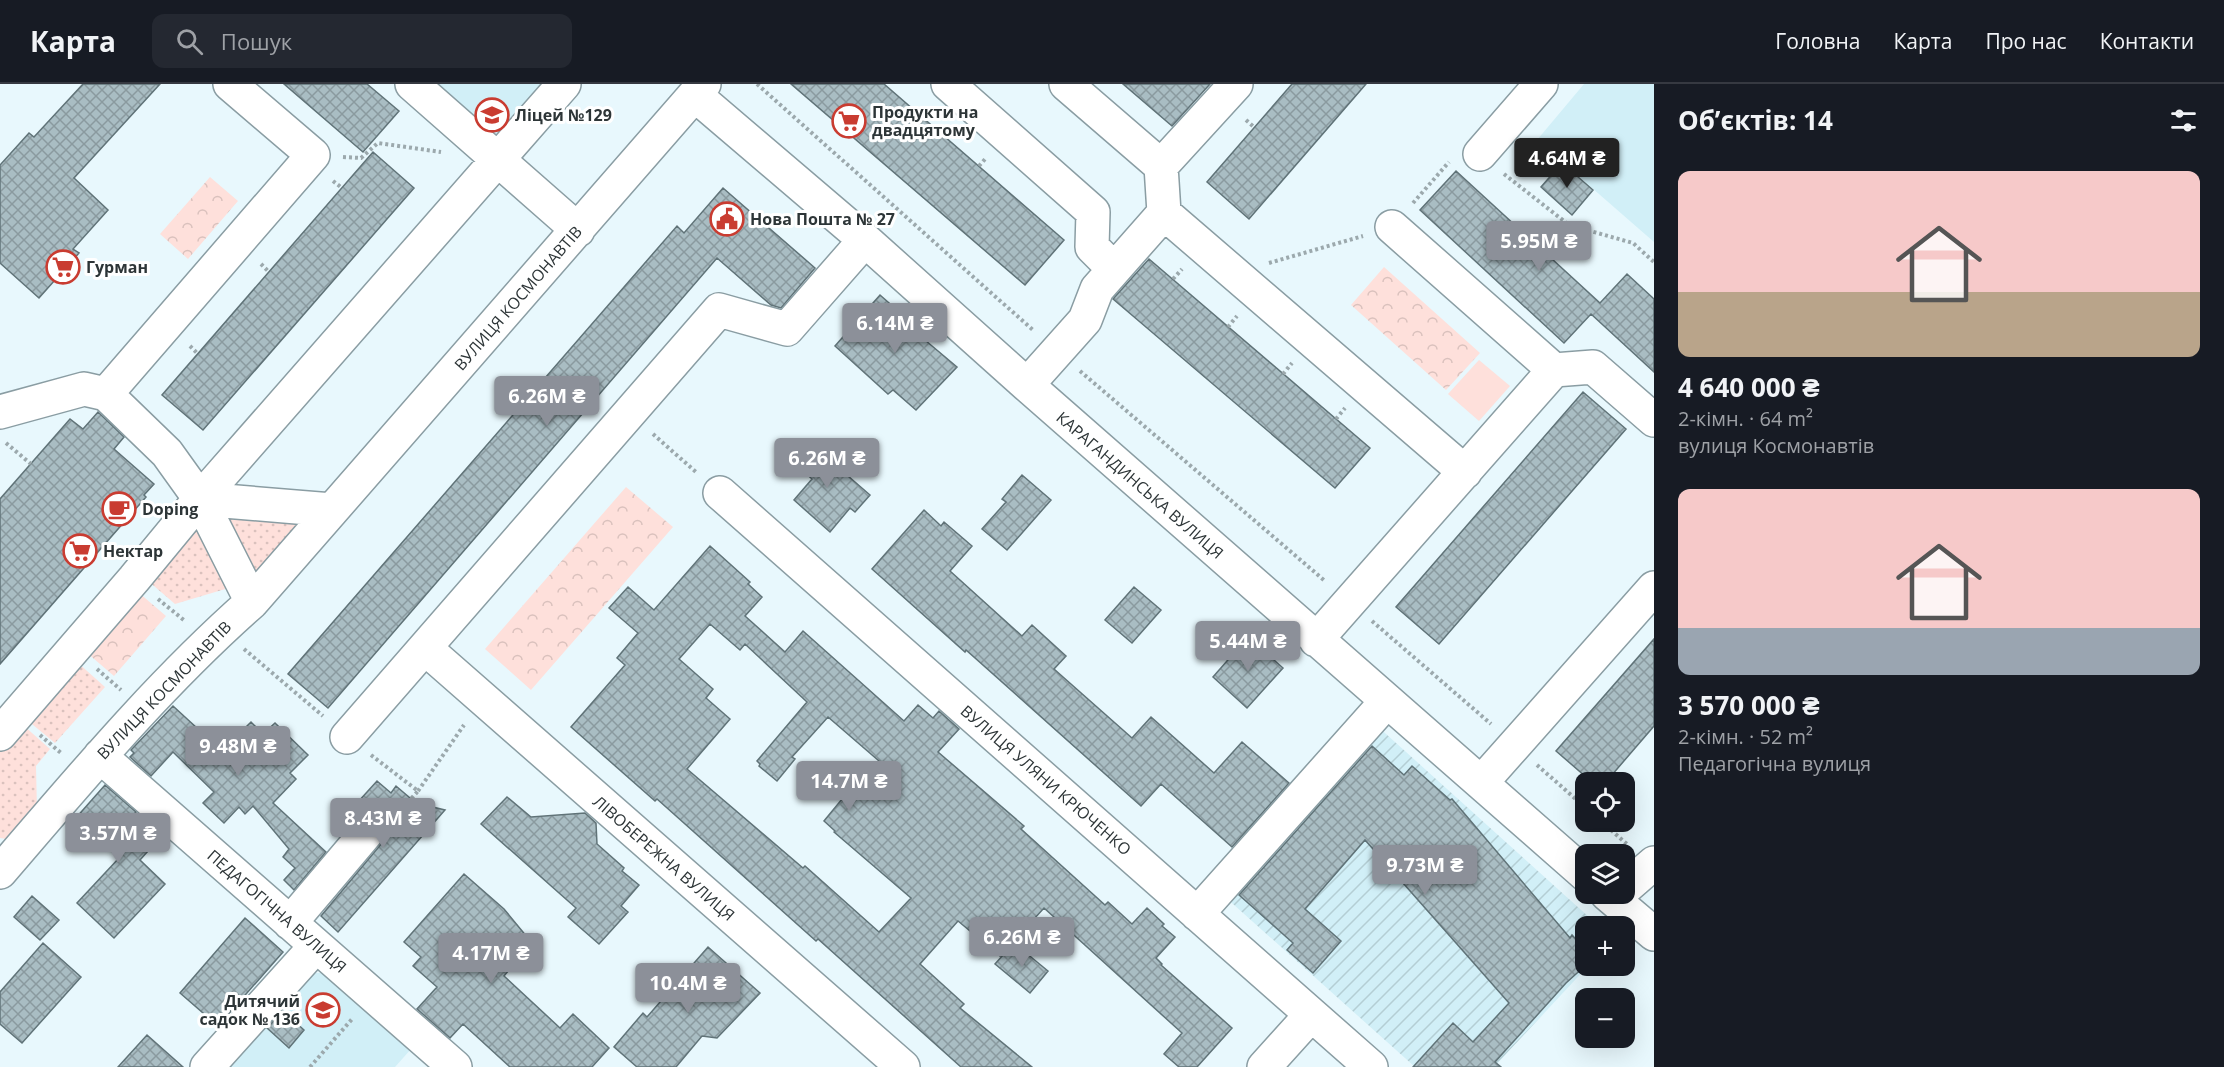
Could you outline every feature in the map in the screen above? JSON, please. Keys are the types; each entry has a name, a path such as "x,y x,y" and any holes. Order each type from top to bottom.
{"street":[{"path":"106,394 313,155 230,84"},
{"path":"412,84 578,230"},
{"path":"8,724 200,499 564,84"},
{"path":"948,84 1093,212 1092,247 1114,269"},
{"path":"1027,385 1085,320 1097,289 1164,213 1161,166 1066,84"},
{"path":"1161,166 1236,84"},
{"path":"1480,154 1541,84"},
{"name":"ВУЛИЦЯ КОСМОНАВТІВ","path":"2,866 142,708 215,635 252,602 699,89"},
{"name":"КАРАГАНДИНСЬКА ВУЛИЦЯ","path":"699,89 1027,385 1575,865"},
{"path":"1164,213 1465,472"},
{"path":"1392,227 1554,370"},
{"path":"347,737 719,310 787,330 866,240"},
{"path":"1316,640 1554,370 1593,367 1654,420"},
{"path":"0,412 84,389 106,394 167,453 200,499 252,602"},
{"name":"ВУЛИЦЯ УЛЯНИ КРЮЧЕНКО","path":"720,493 1371,1067"},
{"path":"200,499 332,510"},
{"path":"1481,783 1654,588"},
{"name":"ЛІВОБЕРЕЖНА ВУЛИЦЯ","path":"425,648 903,1067"},
{"path":"1197,914 1387,701"},
{"name":"ПЕДАГОГІЧНА ВУЛИЦЯ","path":"92,765 290,922 455,1067"},
{"path":"290,922 373,825"},
{"path":"1635,878 1654,862"},
{"path":"1626,904 1654,934"},
{"path":"207,1067 316,946"},
{"path":"1264,1067 1311,1015"}],"path":[{"path":"757,84 1057,352 1575,798"},
{"path":"313,155 361,158 378,143 443,152"},
{"path":"1480,154 1569,225 1633,243 1654,262"},
{"path":"629,413 720,493"},
{"path":"0,438 31,464"},
{"path":"134,579 215,635 418,791"},
{"path":"74,649 142,708"},
{"path":"373,825 387,826 418,791 483,699"},
{"path":"8,724 92,765"},
{"path":"310,1067 373,995"}],"shaded area":[{"name":"Ліцей №129","path":"426,84 549,84 496,145"},
{"path":"1584,84 1654,84 1654,242 1537,140"},
{"path":"1375,724 1588,916 1575,916 1575,976 1579,976 1494,1067 1415,1067 1223,895"},
{"name":"Дитячий садок № 136","path":"312,973 323,973 412,1048 395,1067 230,1067"}],"green space":[{"path":"210,177 238,201 188,259 160,234"},
{"path":"1384,267 1480,353 1446,390 1351,305"},
{"path":"1479,360 1510,386 1479,421 1448,394"},
{"path":"626,487 673,527 531,690 485,649"},
{"path":"229,509 301,525 250,580 218,522"},
{"path":"199,521 232,587 175,604 147,580"},
{"path":"138,592 166,616 114,676 86,652"},
{"path":"77,662 105,687 55,743 27,720"},
{"path":"23,725 50,749 36,766 37,811 13,840 0,838 0,752"}],"building":[{"path":"83,84 160,84 74,178 108,210 73,249 79,253 39,298 0,263 0,165 29,133 34,137"},
{"path":"284,84 367,84 399,111 363,152"},
{"path":"791,84 884,84 1064,240 1025,285"},
{"path":"1123,84 1210,84 1172,126"},
{"path":"1292,84 1366,84 1249,219 1207,182"},
{"path":"373,152 414,188 203,430 162,395"},
{"path":"1562,163 1593,190 1572,215 1541,187"},
{"path":"1456,171 1600,303 1627,274 1654,299 1654,372 1591,314 1564,343 1420,210"},
{"path":"723,188 815,268 781,308 771,305 717,258 328,708 288,674 677,226 684,233"},
{"path":"1149,259 1370,448 1335,488 1113,299"},
{"path":"880,295 922,332 919,335 957,367 916,410 893,390 888,394 835,346"},
{"path":"1583,392 1626,429 1439,644 1396,607"},
{"path":"98,412 124,437 114,449 154,484 144,495 146,497 0,664 0,499 70,419 83,429"},
{"path":"810,443 870,495 855,512 850,508 830,532 794,500 812,479 794,463"},
{"path":"1022,475 1051,500 1007,550 982,529 1006,502 1002,499"},
{"path":"924,510 941,526 944,522 972,546 950,571 1022,636 1032,625 1066,656 1054,669 1132,738 1151,717 1214,773 1242,742 1289,783 1232,847 1161,784 1141,806 872,569"},
{"path":"710,546 750,582 748,584 762,597 745,616 785,652 803,631 904,721 918,705 933,718 939,711 959,729 938,752 1024,826 1021,829 1105,905 1108,902 1132,924 1147,908 1175,937 1156,958 1232,1028 1197,1067 1179,1067 1164,1054 1182,1033 1044,908 1000,956 958,921 920,964 964,1004 960,1008 1032,1067 961,1067 818,939 816,941 657,799 655,801 571,727 625,665 617,658 638,633 609,608 628,587 654,610","holes":["710,624 740,650 745,644 807,702 757,761 759,766 777,781 795,759 792,757 828,717 879,761 824,821 911,898 879,932 805,866 803,868 687,769 730,719 706,698 713,689 679,659"]},
{"path":"1134,587 1161,610 1132,643 1105,620"},
{"path":"1248,637 1283,668 1247,708 1213,677"},
{"path":"1654,639 1654,726 1614,772 1580,772 1556,751"},
{"path":"173,706 222,751 251,722 263,734 275,723 308,755 290,773 296,779 273,803 326,852 294,890 284,880 295,868 283,857 289,849 253,806 245,814 239,807 224,823 203,803 214,792 173,752 151,776 130,757 134,753 131,750"},
{"path":"1372,746 1404,775 1412,766 1450,800 1452,799 1570,938 1572,935 1575,938 1575,975 1495,1062 1501,1067 1413,1067 1453,1023 1473,1042 1509,1003 1365,840 1305,909 1341,941 1313,973 1287,950 1293,943 1239,895"},
{"path":"377,781 391,793 396,786 416,803 445,810 338,932 321,916 387,837 391,829 391,819 385,810 376,807 365,808 358,802"},
{"path":"105,785 136,812 130,820 156,842 140,860 165,884 114,938 77,903 119,858 75,819"},
{"path":"507,797 531,817 585,813 596,823 597,844 624,868 622,871 639,885 621,906 628,912 599,944 568,917 576,908 481,824"},
{"path":"464,874 504,909 532,943 504,976 560,1028 573,1014 609,1048 592,1067 510,1067 463,1024 450,1038 417,1009 437,987 413,966 421,957 404,942"},
{"path":"32,896 59,920 40,940 14,917"},
{"path":"245,918 283,952 218,1026 180,993"},
{"path":"43,943 81,977 22,1043 0,1024 0,992"},
{"path":"1014,943 1048,971 1030,993 995,964"},
{"path":"708,947 760,993 717,1038 702,1036 676,1067 637,1067 614,1047 643,1013 647,1017"},
{"path":"283,1011 304,1030 289,1048 267,1028"},
{"path":"147,1035 183,1067 118,1067"}],"place":[{"name":"Ліцей №129","path":"492,115"},
{"name":"Продукти на двадцятому","path":"849,121"},
{"name":"Нова Пошта № 27","path":"727,219"},
{"name":"Гурман","path":"63,267"},
{"name":"Doping","path":"119,509"},
{"name":"Нектар","path":"80,551"},
{"name":"Дитячий садок № 136","path":"323,1010"}]}
